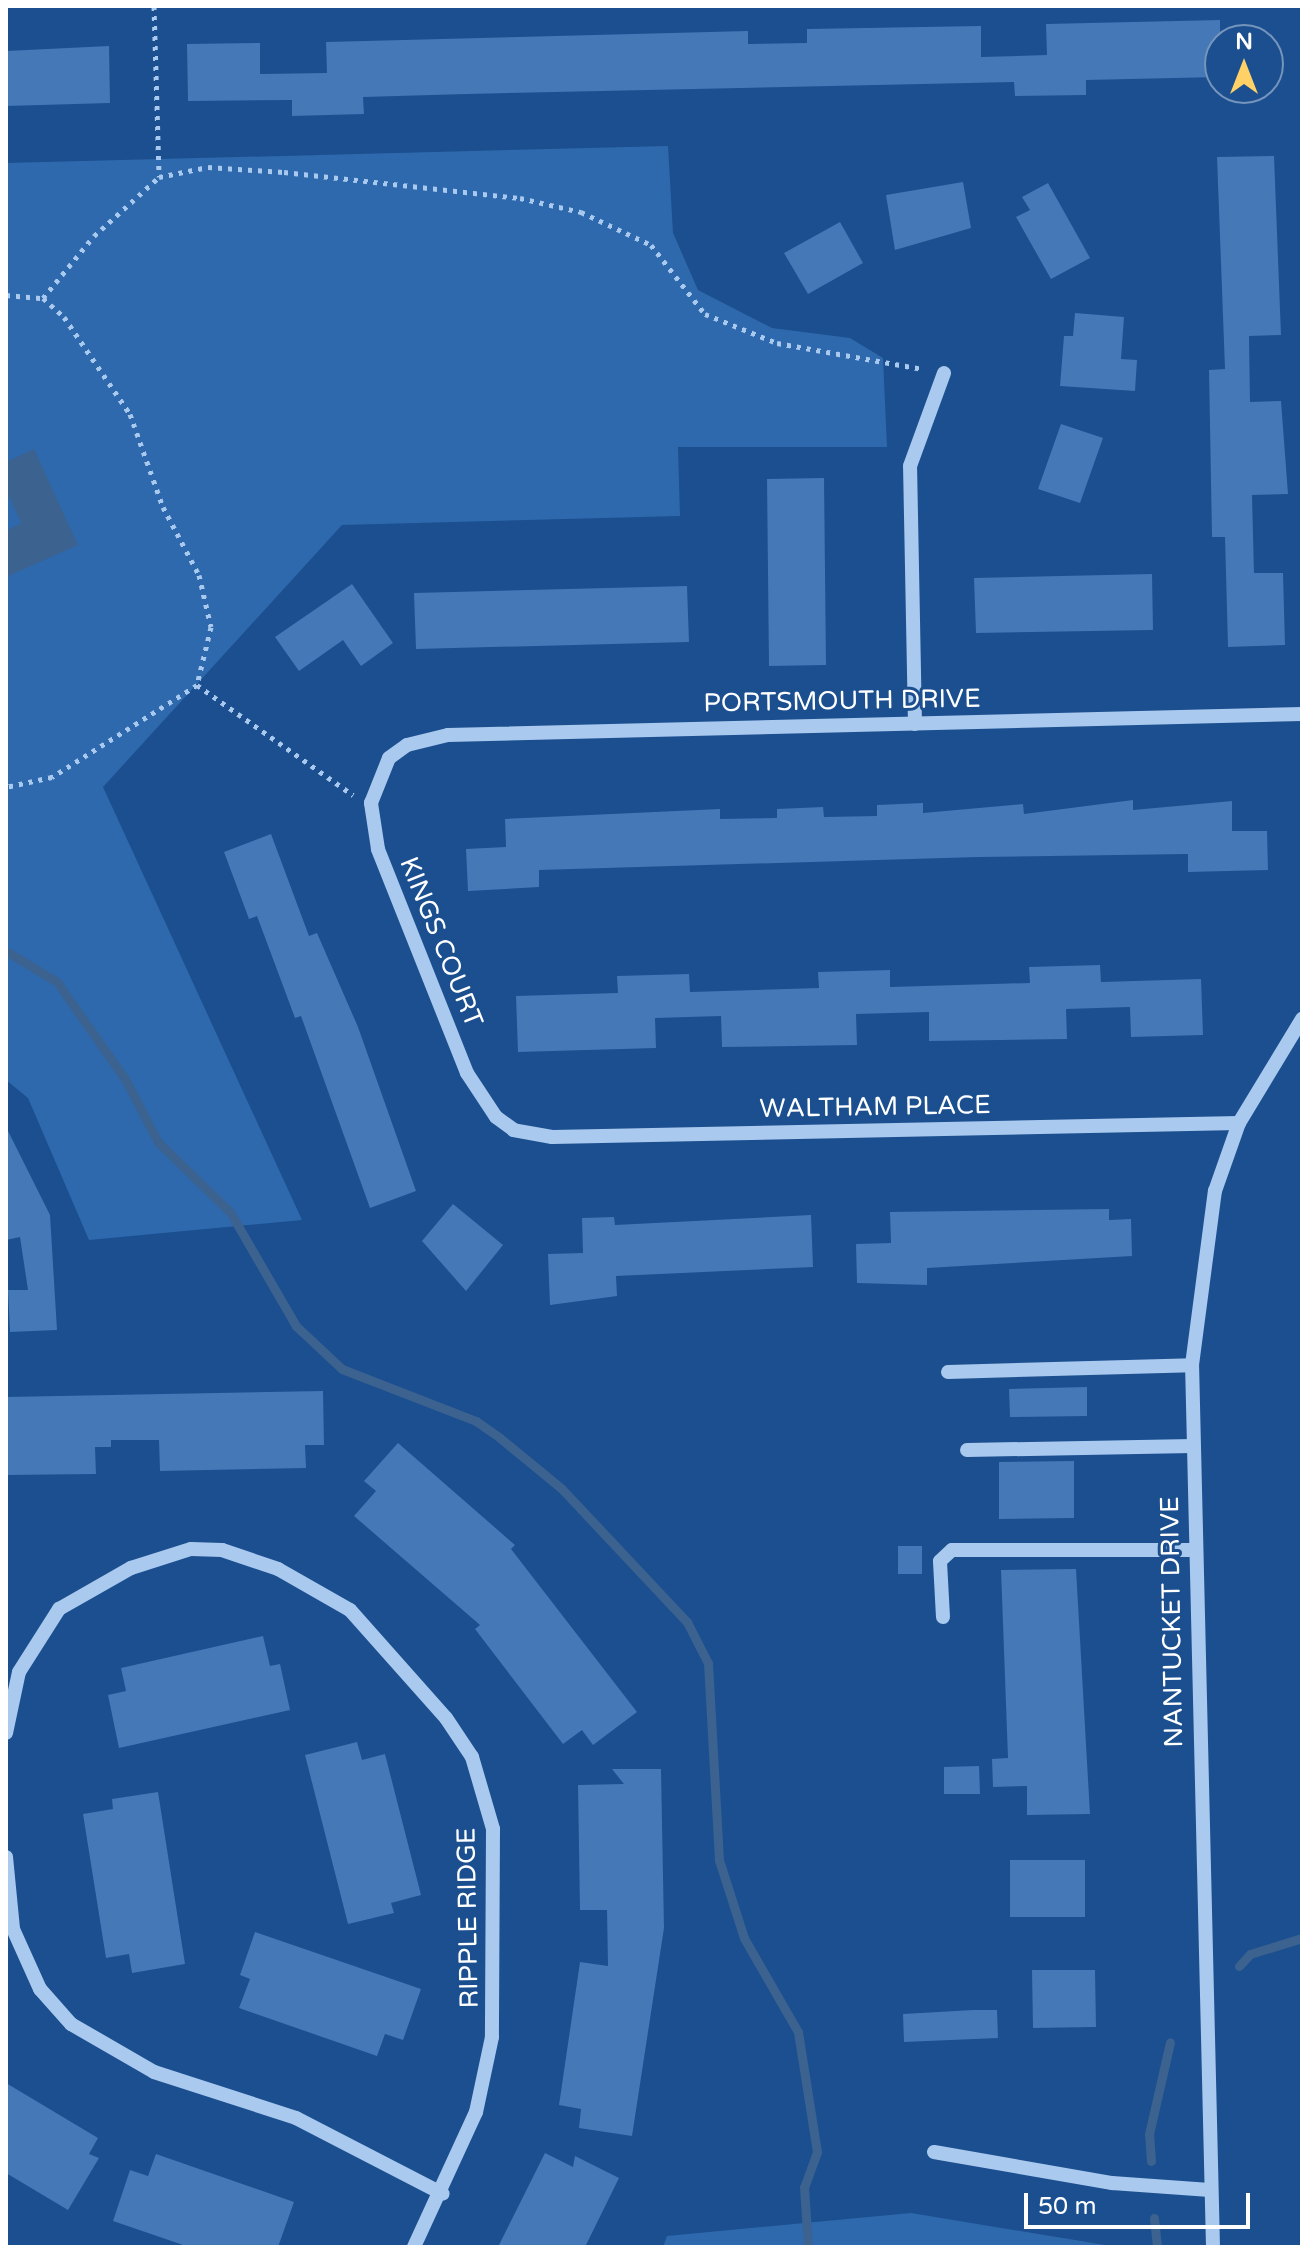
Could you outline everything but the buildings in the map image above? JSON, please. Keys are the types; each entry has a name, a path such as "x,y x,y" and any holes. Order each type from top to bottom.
{"street":[{"path":"915,724 910,466 944,373"},
{"name":"PORTSMOUTH DRIVE","path":"371,803 389,758 407,745 448,735 1302,714"},
{"name":"KINGS COURT","path":"371,803 378,849 467,1073 496,1117 514,1130"},
{"name":"NANTUCKET DRIVE","path":"1213,2247 1192,1365 1205,1236 1239,1123 1302,1019"},
{"name":"WALTHAM PLACE","path":"514,1130 552,1137 1239,1123"},
{"path":"948,1372 1192,1365"},
{"path":"967,1450 1193,1446"},
{"name":"RIPPLE RIDGE","path":"6,1733 19,1672 59,1609 153,1560 222,1550 306,1582 350,1610 472,1757 493,1829 492,2037 476,2112 443,2194 414,2247"},
{"path":"943,1617 940,1561 952,1550 1195,1550"},
{"path":"6,1857 10,1930 40,1989 71,2024 111,2051 296,2118 443,2194"},
{"path":"934,2152 1112,2183 1210,2190"}],"path":[{"path":"154,6 159,177"},
{"path":"43,298 94,236 159,177 208,167 284,172 520,198 581,212 651,245 705,314 727,324 777,343 944,373"},
{"path":"6,295 43,298 130,414 168,518 199,575 211,627 197,685 52,777 6,787"},
{"path":"197,685 342,791 371,803"}],"shaded area":[{"path":"668,146 673,233 698,290 772,328 850,338 883,358 887,447 678,447 680,516 342,525 103,787 302,1220 89,1240 28,1098 6,1080 6,163"},
{"path":"34,449 78,545 6,577 6,531 21,523 6,490 6,462"},
{"path":"911,2213 1117,2247 663,2247 667,2236"}],"waterway":[{"path":"6,951 57,982 125,1079 158,1142 230,1212 296,1326 342,1369 476,1421 500,1438 562,1489 687,1622 708,1663 719,1860 744,1938 798,2032 817,2152 804,2187 808,2247"},
{"path":"1239,1966 1250,1954 1302,1938"},
{"path":"1151,2161 1149,2134 1170,2042"},
{"path":"1154,2218 1157,2247"}]}
